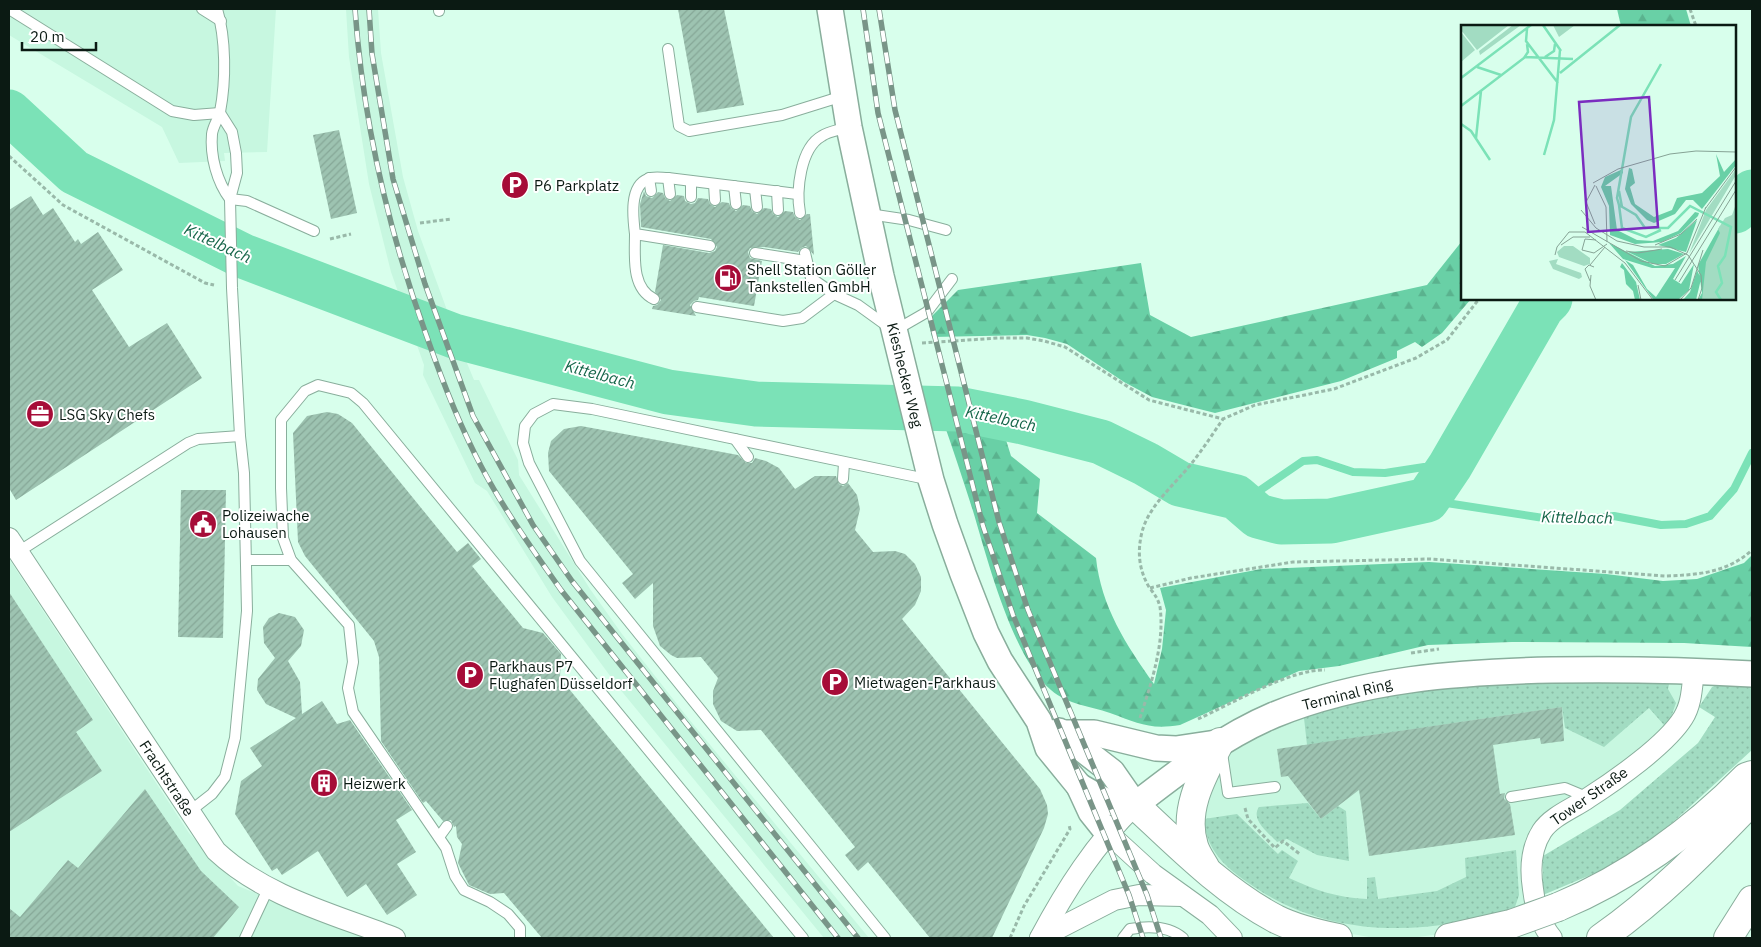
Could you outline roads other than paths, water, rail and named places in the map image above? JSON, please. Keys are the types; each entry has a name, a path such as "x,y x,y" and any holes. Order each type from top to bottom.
{"highway":[{"path":"1205,868 1194,846 1192,812 1197,787 1220,742"},
{"path":"1449,938 1511,924 1558,907 1600,887 1646,859 1686,831 1746,777 1752,775"},
{"path":"1601,938 1671,881 1752,801"},
{"path":"1135,805 1205,868 1249,902 1277,920 1338,938"},
{"path":"1728,938 1752,900"}],"street":[{"name":"Kieshecker Weg","path":"830,9 849,127 895,338 932,480 963,574 986,633 1013,683 1038,721 1048,748 1079,786 1091,812 1108,832"},
{"name":"Frachtstraße","path":"14,545 216,851 232,866 268,889 395,938"},
{"name":"Terminal Ring","path":"1040,938 1070,886 1108,832 1135,805 1220,742 1302,705 1389,682 1440,675 1511,671 1620,669 1694,670 1752,674"},
{"name":"Tower Straße","path":"1552,938 1535,905 1531,865 1534,848 1543,829 1588,798 1675,729 1689,707 1694,670"},
{"path":"1038,721 1066,733 1112,772 1135,805"},
{"path":"1066,733 1094,733 1156,748 1176,749 1220,742"},
{"name":"Kieshecker Weg","path":"1079,786 1107,802 1135,805"},
{"path":"1108,832 1153,874 1210,915 1232,938"},
{"path":"1040,938 1114,900 1139,895 1183,896"}],"lane":[{"path":"9,9 172,111 194,115 220,113"},
{"path":"202,9 220,21"},
{"path":"217,9 225,51 220,113 212,132 214,162 222,189 230,199 247,200 314,231"},
{"path":"668,48 679,126 688,131 782,115 844,96"},
{"path":"189,812 212,794 225,776 235,738 247,611 244,473 240,436 232,288 230,199 237,173 236,153 232,132 220,113"},
{"path":"800,213 797,194 809,149 821,136 849,127"},
{"path":"654,299 645,295 640,286 636,268 634,201 640,184 649,178 668,178 797,194"},
{"path":"649,178 651,191"},
{"path":"668,178 670,194"},
{"path":"691,181 691,197"},
{"path":"714,184 715,200"},
{"path":"734,186 736,204"},
{"path":"755,189 757,206"},
{"path":"777,191 778,210"},
{"path":"868,214 909,220 946,230"},
{"path":"634,234 657,233 698,239 710,246"},
{"path":"760,251 806,257 811,278 834,294 858,305 895,338 927,312 952,279"},
{"path":"697,307 783,321 802,318 834,294"},
{"path":"520,938 520,928 508,914 464,890 455,876 446,848 353,712 348,688 353,662 349,625 290,560 283,538 281,420 305,391 318,385 351,392 363,403 803,938"},
{"path":"885,938 580,561 522,443 524,426 534,414 553,404 592,409 932,480"},
{"path":"14,545 198,438 240,436"},
{"path":"735,439 748,457"},
{"path":"843,479 844,463"},
{"path":"247,560 290,560"},
{"path":"1220,742 1228,793 1275,786"},
{"path":"1511,796 1565,788 1588,798"},
{"path":"439,837 447,826"},
{"path":"245,938 268,889"},
{"path":"1123,938 1130,929 1145,927 1161,928 1183,938"}],"waterway":[{"name":"Kittelbach","path":"9,112 74,172 243,256 454,336 668,392 756,404 958,409 1023,422 1101,442 1146,464 1180,484 1236,497 1258,516 1281,522 1331,521 1427,500 1450,466 1542,307 1549,300"},
{"name":"Kittelbach","path":"1736,210 1746,202 1752,192"},
{"name":"Kittelbach","path":"1427,500 1550,519 1578,520 1614,516 1661,525 1686,524 1710,516 1734,489 1752,453"},
{"name":"Kittelbach","path":"1236,497 1259,491 1303,461 1317,460 1353,472 1385,473 1424,467 1450,466"}],"railway":[{"path":"355,9 364,94 371,136 390,218 414,300 446,388 473,451 509,514 561,590 838,938"},
{"path":"369,9 372,54 393,179 425,284 473,416 533,525 572,581 858,938"},
{"path":"863,9 878,113 983,526 1013,615 1129,895 1143,938"},
{"path":"879,9 895,110 999,522 1028,610 1147,895 1161,938"}],"place":[{"name":"P6 Parkplatz","path":"515,185"},
{"name":"Shell Station Göller Tankstellen GmbH","path":"728,278"},
{"name":"LSG Sky Chefs","path":"40,414"},
{"name":"Polizeiwache Lohausen","path":"203,524"},
{"name":"Parkhaus P7 Flughafen Düsseldorf","path":"470,675"},
{"name":"Mietwagen-Parkhaus","path":"835,682"},
{"name":"Heizwerk","path":"324,783"}]}
